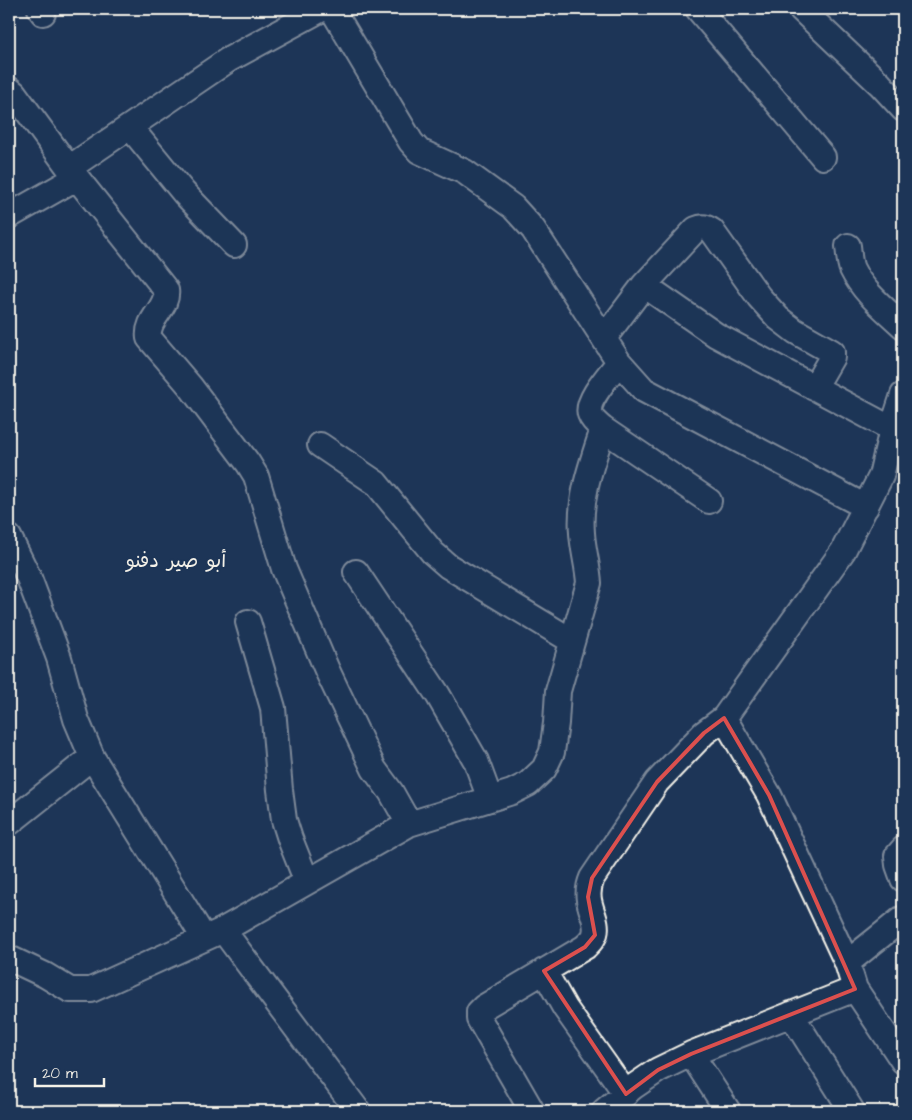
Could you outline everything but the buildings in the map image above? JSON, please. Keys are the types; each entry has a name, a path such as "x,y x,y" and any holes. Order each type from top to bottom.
{"street":[{"path":"9,216 73,173 130,127 228,60 322,9"},
{"path":"332,9 411,142 419,151 465,172 513,207 533,229 619,362 636,383 644,390 866,507"},
{"path":"698,9 823,157"},
{"path":"801,9 874,78 903,109"},
{"path":"9,89 166,290 167,296 150,323 148,330 149,338 190,386 256,476 284,568 327,670 374,769 391,792 409,824"},
{"path":"130,127 184,193 234,245"},
{"path":"604,338 644,285 696,229 706,227 712,231 759,297 778,318 795,331 832,352 832,357 814,388"},
{"path":"848,246 852,268 860,282 870,295 903,326"},
{"path":"644,285 716,335 892,429"},
{"path":"619,362 592,399 589,407 593,420 602,429 709,501"},
{"path":"532,1111 479,1019 480,1012 484,1007 585,947 591,941 595,934 595,924 588,897 588,887 592,878 658,782 704,733 724,718 842,551 881,476 892,429 903,395"},
{"path":"9,958 45,975 70,990 91,990 213,934 409,824 512,792 528,784 544,769 552,752 558,691 589,583 582,532 585,488 602,429"},
{"path":"320,445 376,483 433,553 448,566 572,641"},
{"path":"9,537 32,587 59,658 76,719 92,757 213,934 358,1111"},
{"path":"356,572 438,695 476,761 490,799"},
{"path":"248,622 273,708 284,820 307,882"},
{"path":"724,718 769,795 847,963 855,989 903,1061"},
{"path":"9,823 92,757"},
{"path":"903,849 897,856 903,879"},
{"path":"847,963 903,918"},
{"path":"544,971 570,1016 626,1094"},
{"path":"604,1111 658,1070 691,1054 855,989"},
{"path":"791,1014 852,1111"},
{"path":"691,1054 728,1111"}],"highlighted area":[{"path":"724,718 769,795 855,989 691,1054 658,1070 626,1094 544,971 585,947 595,935 588,897 592,878 657,782 704,733"}],"district":[{"name":"أبو صير دفنو","path":"176,561"}]}
